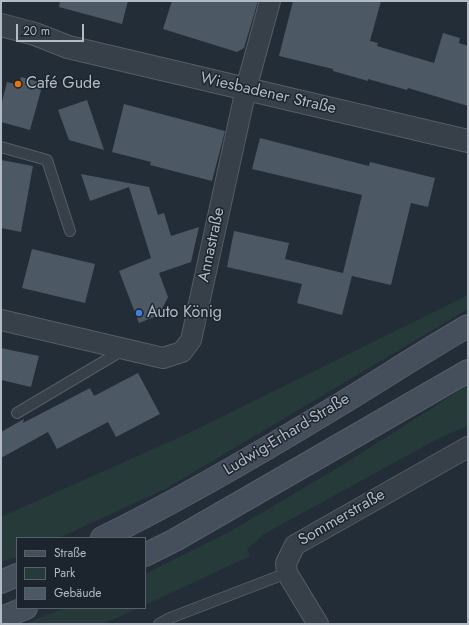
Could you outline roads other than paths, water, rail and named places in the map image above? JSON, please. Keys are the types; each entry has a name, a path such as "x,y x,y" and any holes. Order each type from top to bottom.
{"main road":[{"name":"Ludwig-Erhard-Straße","path":"104,537 162,509 329,412 432,346 468,326"},
{"path":"146,554 188,533 468,371"},
{"path":"1,582 16,575"},
{"path":"1,618 24,609"}],"street":[{"name":"Annastraße","path":"1,320 164,358 182,352 191,340 246,89 270,1"},
{"name":"Wiesbadener Straße","path":"1,25 35,34 68,47 468,141"},
{"name":"Wiesbadener Straße","path":"1,40 36,46 68,47"},
{"name":"Sommerstraße","path":"286,574 286,563 290,553 295,545 303,539 468,447"},
{"path":"286,574 318,624"}],"lane":[{"path":"1,148 47,160 70,231"},
{"path":"17,413 124,349"},
{"path":"159,624 170,618 286,574"}],"place":[{"name":"Café Gude","path":"18,84"},
{"name":"Auto König","path":"139,313"}]}
